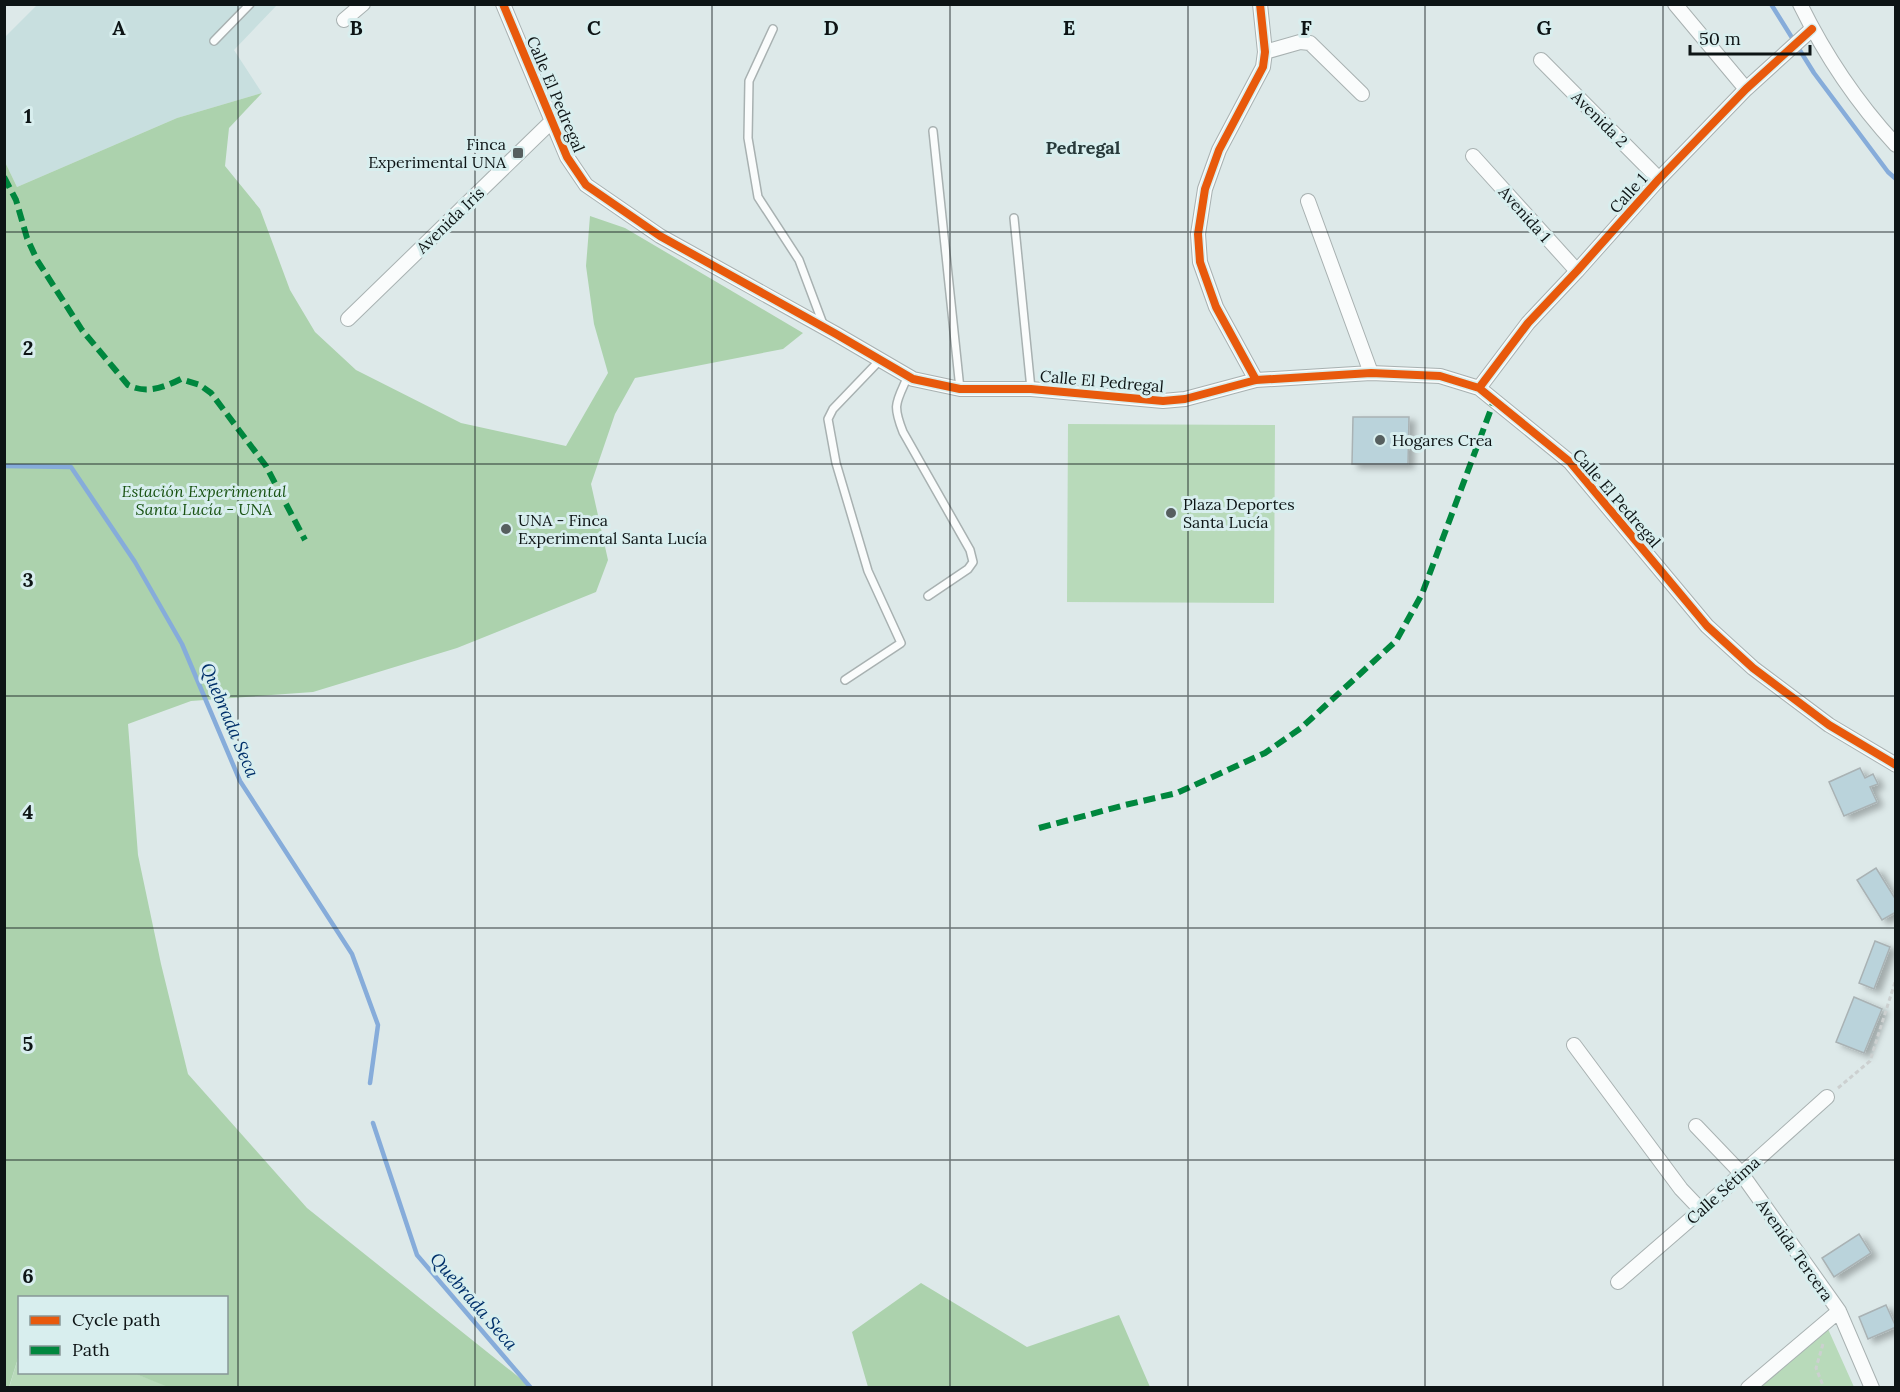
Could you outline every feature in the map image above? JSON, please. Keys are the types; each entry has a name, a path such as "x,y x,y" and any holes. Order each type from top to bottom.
{"street":[{"path":"344,20 363,4"},
{"name":"Calle El Pedregal","path":"503,4 567,158 586,185 660,236 913,379 960,388 1031,389 1163,401 1185,399 1256,380 1371,373 1440,376 1479,388 1570,462 1707,626 1753,668 1829,725 1896,765"},
{"path":"1256,380 1216,308 1200,262 1198,234 1205,189 1219,150 1263,67 1265,52 1260,4"},
{"path":"1675,4 1746,89"},
{"path":"1800,4 1807,33 1870,118 1896,145"},
{"name":"Calle 1","path":"1479,388 1528,323 1659,179 1746,89 1807,33"},
{"path":"1265,52 1299,42 1310,43 1362,94"},
{"name":"Avenida 2","path":"1541,60 1659,179"},
{"name":"Avenida Iris","path":"348,319 552,121"},
{"name":"Avenida 1","path":"1473,156 1577,271"},
{"path":"1308,201 1371,373"},
{"path":"1574,1045 1681,1189 1701,1210"},
{"name":"Calle Sétima","path":"1618,1282 1827,1097"},
{"name":"Avenida Tercera","path":"1696,1126 1741,1173 1839,1311 1872,1388"},
{"path":"1748,1388 1839,1311"}],"lane":[{"path":"214,41 250,4"},
{"path":"773,29 749,81 748,138 754,174 758,197 799,260 824,327"},
{"path":"933,131 960,388"},
{"path":"1014,218 1031,389"},
{"path":"845,680 901,643 868,571 836,463 828,419 833,409 881,359"},
{"path":"908,376 898,399 897,417 903,432 970,550 973,562 968,569 928,596"}],"path":[{"path":"1827,1097 1870,1061 1896,979"},
{"path":"1824,1388 1816,1368 1825,1339"}],"shaded area":[{"path":"37,5 277,5 234,50 262,93 177,118 17,187 5,162 5,37"}],"green space":[{"name":"Estación Experimental Santa Lucía - UNA","path":"262,93 229,128 225,166 260,209 290,290 315,332 356,370 461,423 566,446 608,373 594,324 586,266 590,216 625,228 803,333 783,349 635,378 615,414 591,484 608,560 596,592 457,648 313,692 191,701 128,724 138,855 161,964 188,1074 307,1208 531,1387 171,1388 136,1374 228,1374 228,1296 18,1296 18,1358 9,1387 5,1387 5,162 17,187 177,118"},
{"name":"Plaza Deportes Santa Lucía","path":"1068,424 1275,425 1274,603 1067,602"},
{"path":"921,1283 1027,1347 1119,1315 1150,1387 868,1387 852,1332"},
{"path":"1828,1329 1854,1387 1753,1387"},
{"path":"18,1358 18,1374 136,1374 171,1387 9,1388"}],"building":[{"name":"Hogares Crea","path":"1353,417 1409,417 1408,464 1352,464"},
{"path":"1860,768 1865,778 1873,774 1878,784 1870,787 1877,802 1844,816 1829,782"},
{"path":"1876,868 1896,900 1896,912 1882,920 1857,880"},
{"path":"1875,941 1890,947 1874,989 1859,983"},
{"path":"1854,997 1882,1009 1864,1053 1836,1042"},
{"path":"1859,1234 1871,1253 1834,1277 1822,1258"},
{"path":"1886,1305 1896,1327 1868,1339 1859,1317"}],"waterway":[{"path":"1771,4 1814,73 1888,172 1896,179"},
{"name":"Quebrada Seca","path":"4,466 71,467 135,562 182,644 240,781 352,954 378,1025 370,1083"},
{"name":"Quebrada Seca","path":"373,1123 417,1255 531,1388"}],"marked path":[{"path":"4,177 16,200 27,238 37,260 82,330 128,385 141,389 154,389 181,379 200,385 211,393 266,466 305,540"},
{"path":"1039,828 1177,793 1265,753 1301,728 1396,641 1422,594 1494,401"}],"cycle path":[{"path":"503,4 567,157 586,185 660,236 913,379 960,389 1031,389 1163,401 1185,399 1256,380 1371,373 1440,376 1479,388 1570,462 1707,626 1753,668 1829,725 1896,765"},
{"path":"1256,380 1216,307 1200,262 1198,234 1205,189 1219,150 1263,67 1265,52 1260,4"},
{"path":"1479,388 1528,323 1659,179 1746,89 1812,29"}],"place":[{"name":"Finca Experimental UNA","path":"518,153"},
{"name":"Hogares Crea","path":"1380,440"},
{"name":"Plaza Deportes Santa Lucía","path":"1171,513"},
{"name":"UNA - Finca Experimental Santa Lucía","path":"506,529"}],"district":[{"name":"Pedregal","path":"1083,147"}]}
